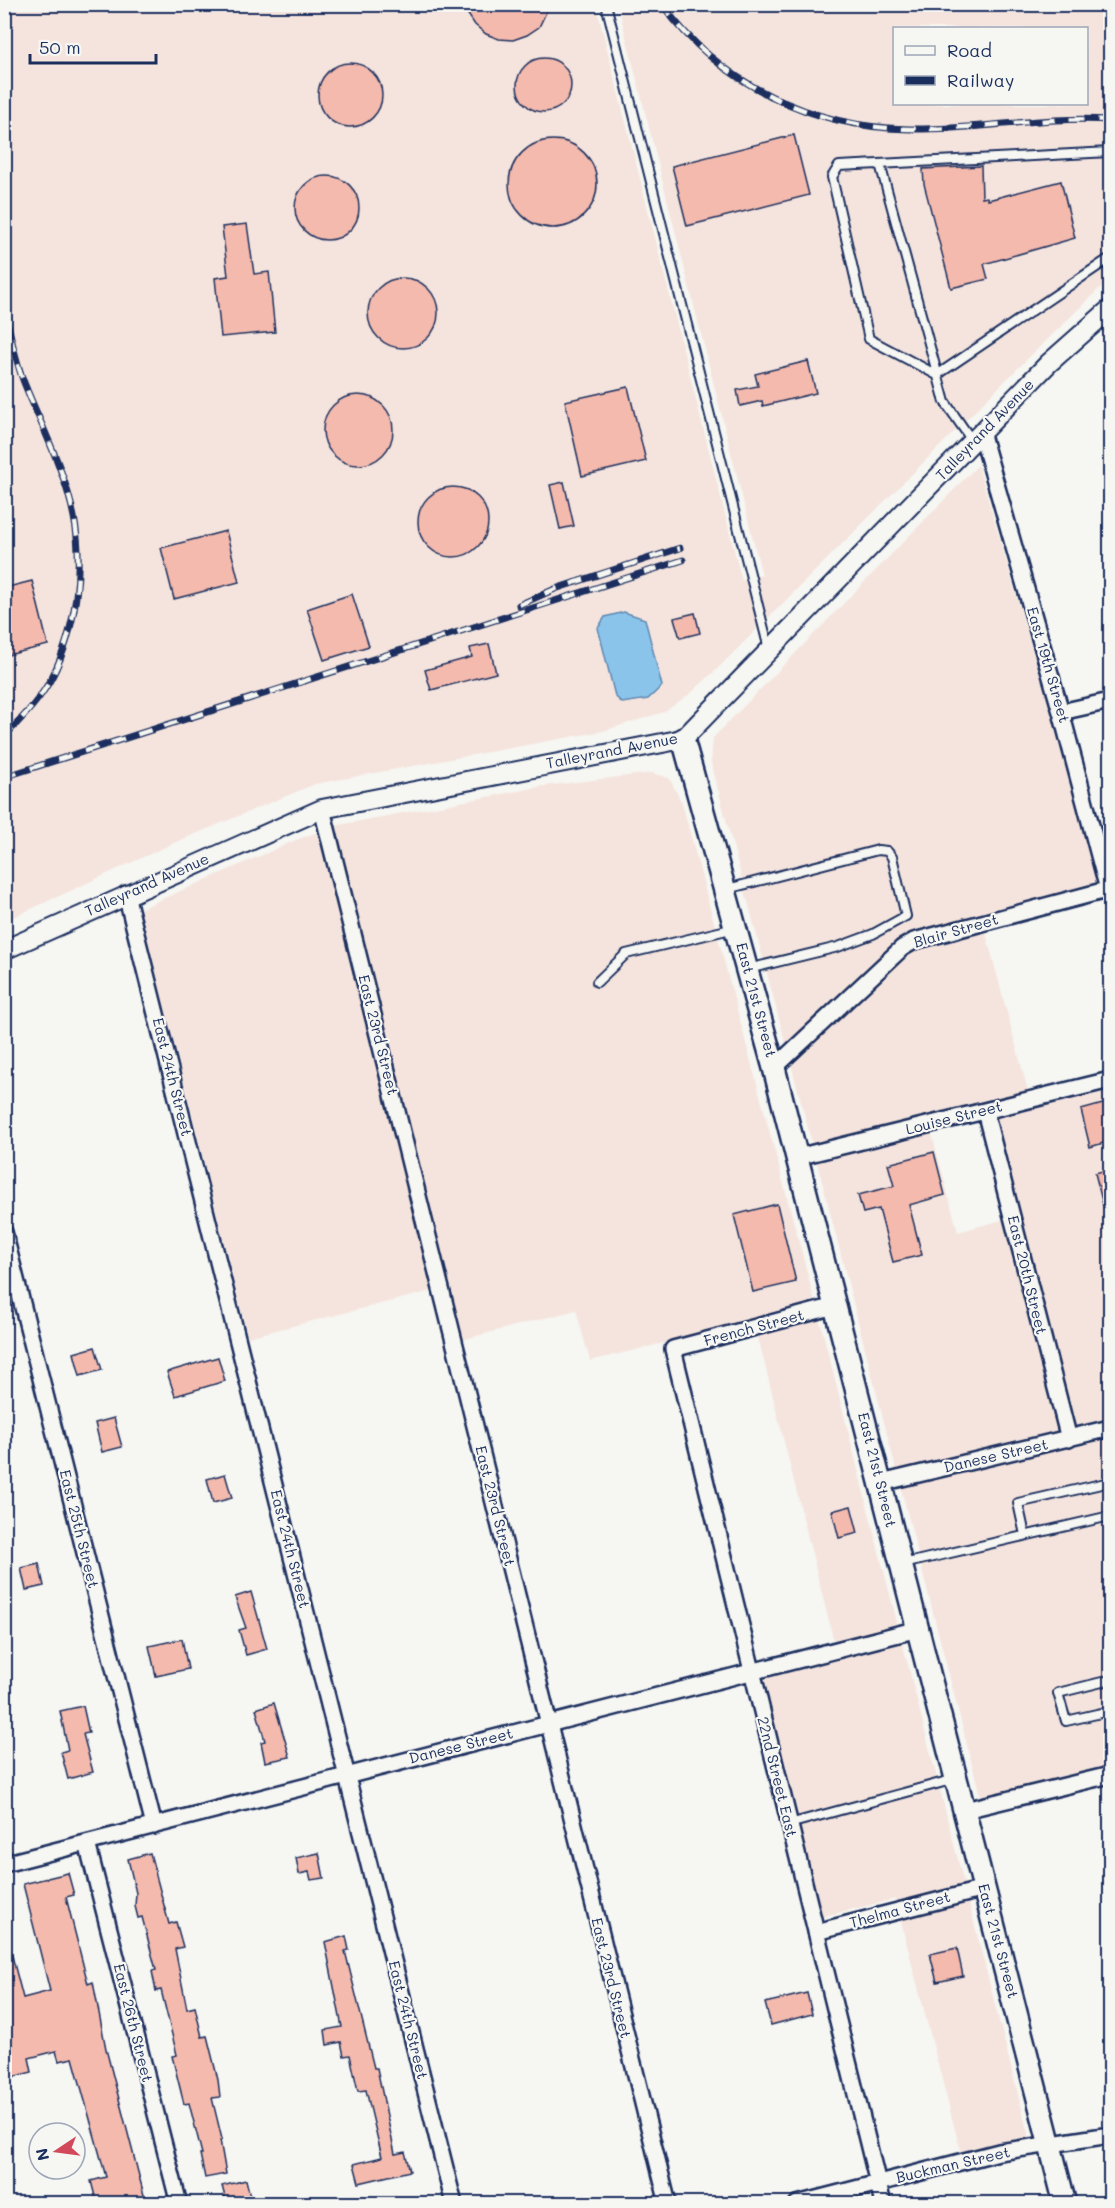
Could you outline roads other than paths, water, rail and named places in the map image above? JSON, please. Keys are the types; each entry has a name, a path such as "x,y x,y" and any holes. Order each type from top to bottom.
{"main road":[{"name":"East 21st Street","path":"683,739 774,1068 1065,2204"}],"street":[{"name":"Talleyrand Avenue","path":"4,950 321,809 683,739 978,439 1049,363 1110,309"},
{"name":"East 19th Street","path":"978,439 1061,712 1110,892"},
{"path":"1061,712 1110,700"},
{"name":"East 23rd Street","path":"321,809 668,2204"},
{"name":"Blair Street","path":"774,1068 902,948 914,941 1110,892"},
{"name":"East 24th Street","path":"126,894 454,2204"},
{"name":"Louise Street","path":"797,1157 1110,1080"},
{"name":"East 20th Street","path":"985,1111 1069,1439"},
{"name":"East 25th Street","path":"4,1232 154,1826"},
{"name":"French Street","path":"673,1349 835,1306"},
{"name":"22nd Street East","path":"673,1349 883,2204"},
{"name":"Danese Street","path":"881,1483 1110,1428"},
{"name":"Danese Street","path":"4,1864 918,1629"},
{"path":"964,1810 1110,1775"},
{"name":"East 26th Street","path":"87,1843 179,2204"},
{"name":"Thelma Street","path":"816,1932 984,1889"},
{"name":"Buckman Street","path":"797,2204 999,2152 1110,2135"}],"lane":[{"path":"606,4 770,650"},
{"path":"937,375 869,339 832,177 839,166 1110,152"},
{"path":"880,164 945,402 978,439"},
{"path":"937,375 1110,258"},
{"path":"726,889 878,850 887,851 892,857 906,916 873,934 838,948 748,969"},
{"path":"597,982 626,954 736,928"},
{"path":"1025,1535 1018,1503 1110,1482"},
{"path":"902,1564 1110,1516"},
{"path":"1110,1680 1058,1693 1066,1721 1110,1711"},
{"path":"789,1824 957,1779"}],"water":[{"path":"624,612 645,619 662,686 648,699 622,703 615,696 598,628 605,617"}],"railway":[{"path":"662,4 685,32 711,57 740,78 771,96 804,110 838,120 874,127 910,129 1060,120 1110,120"},
{"path":"4,310 22,376 65,483 74,517 78,557 76,599 60,659 42,693 4,737"},
{"path":"519,605 555,589 680,548"},
{"path":"4,777 683,560"}]}
